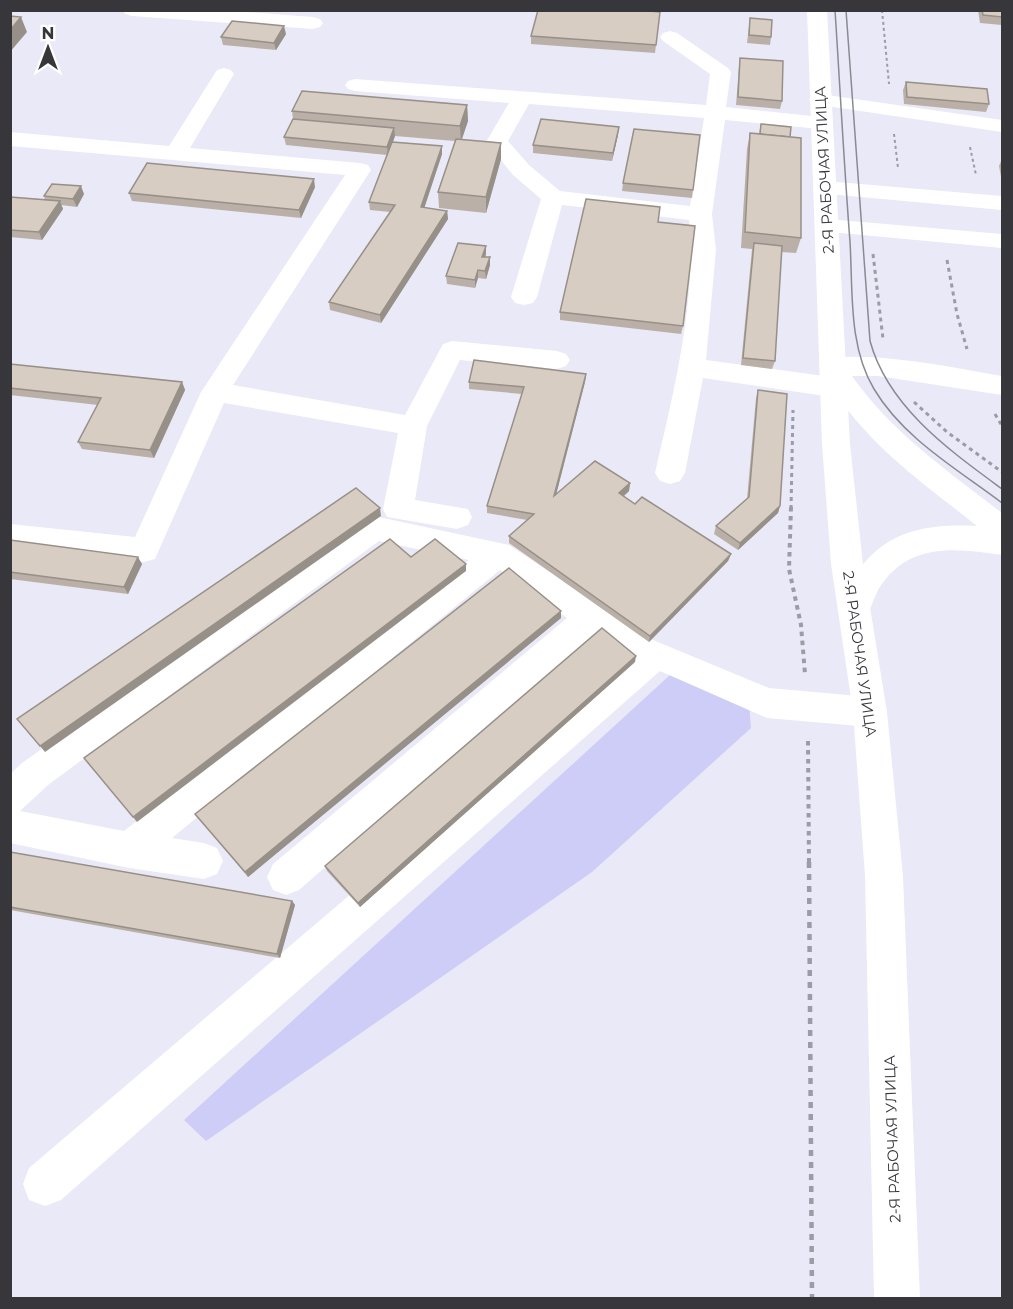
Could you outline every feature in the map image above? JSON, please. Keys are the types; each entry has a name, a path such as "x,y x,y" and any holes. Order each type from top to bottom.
{"main road":[{"path":"132,10 313,23"},
{"name":"2-Я РАБОЧАЯ УЛИЦА","path":"817,10 827,226 823,379 847,564 870,712 884,876 897,1299"},
{"path":"670,37 721,72 713,112 700,214 704,250 692,368 670,473"},
{"path":"175,154 224,74"},
{"path":"355,85 713,112 892,110 1002,126"},
{"path":"522,99 497,142 521,170 553,197 700,214"},
{"path":"10,139 360,170 215,392 144,550 10,536"},
{"path":"825,188 992,202"},
{"path":"524,297 553,197"},
{"path":"827,226 1002,241"},
{"path":"457,517 398,509 413,426 452,350 557,360"},
{"path":"692,368 823,379 863,366 991,383"},
{"path":"823,379 860,408 898,448 1002,529"},
{"path":"215,392 413,426"},
{"path":"10,798 35,774 374,528 498,554 648,654 656,654 767,703 870,712"},
{"path":"854,611 862,585 869,575 886,558 907,546 932,539 955,537 978,538 1002,543"},
{"path":"129,850 498,554"},
{"path":"286,877 591,617"},
{"path":"45,1184 656,654"},
{"path":"10,826 129,850 204,861"}],"path":[{"path":"882,10 900,195"},
{"path":"964,121 992,202"},
{"path":"871,230 880,324 892,369 905,391 925,414 1002,472"},
{"path":"942,236 957,314 991,383"},
{"path":"812,1299 808,706 801,625 789,569 792,414 823,379"}],"shaded area":[{"path":"670,675 749,703 751,728 592,872 206,1141 184,1120"}],"building":[{"path":"538,10 660,12 656,45 531,36"},
{"path":"982,10 1002,10 1002,17 983,15"},
{"path":"10,16 21,17 10,30"},
{"path":"750,18 772,20 771,37 749,35"},
{"path":"232,21 284,26 274,43 221,37"},
{"path":"740,58 783,61 782,101 738,97"},
{"path":"906,82 987,89 989,104 907,97"},
{"path":"302,91 467,105 460,126 292,111"},
{"path":"293,119 394,128 387,147 284,137"},
{"path":"541,119 619,127 613,153 533,145"},
{"path":"761,124 791,127 790,137 760,134"},
{"path":"634,129 700,135 693,190 623,183"},
{"path":"750,133 801,138 801,238 745,232"},
{"path":"456,139 501,143 486,197 438,192"},
{"path":"392,142 442,146 421,207 447,211 380,315 329,302 395,205 369,202"},
{"path":"147,163 314,179 299,210 129,193"},
{"path":"52,184 81,186 73,199 44,196"},
{"path":"10,197 60,201 39,232 10,230"},
{"path":"586,199 660,207 658,222 695,226 683,326 560,312"},
{"path":"458,243 486,246 482,257 490,257 485,271 478,270 475,280 446,276"},
{"path":"754,243 782,246 775,361 743,358"},
{"path":"474,360 586,374 554,496 595,461 630,483 619,493 635,504 642,497 731,554 650,636 509,536 534,514 487,506 524,387 469,382"},
{"path":"10,364 182,382 150,450 78,442 101,398 10,388"},
{"path":"758,390 787,394 780,506 740,543 716,526 749,497"},
{"path":"356,488 380,508 40,746 17,719"},
{"path":"390,539 411,557 435,539 466,564 133,817 84,758"},
{"path":"10,540 138,557 124,587 10,572"},
{"path":"509,568 561,611 245,872 195,814"},
{"path":"602,628 636,656 358,903 325,866"},
{"path":"10,852 292,901 277,954 10,907"}],"tram line":[{"path":"835,10 853,317 866,372 886,407 915,438 1002,503"},
{"path":"846,10 870,341 879,365 906,407 942,442 1002,489"}]}
